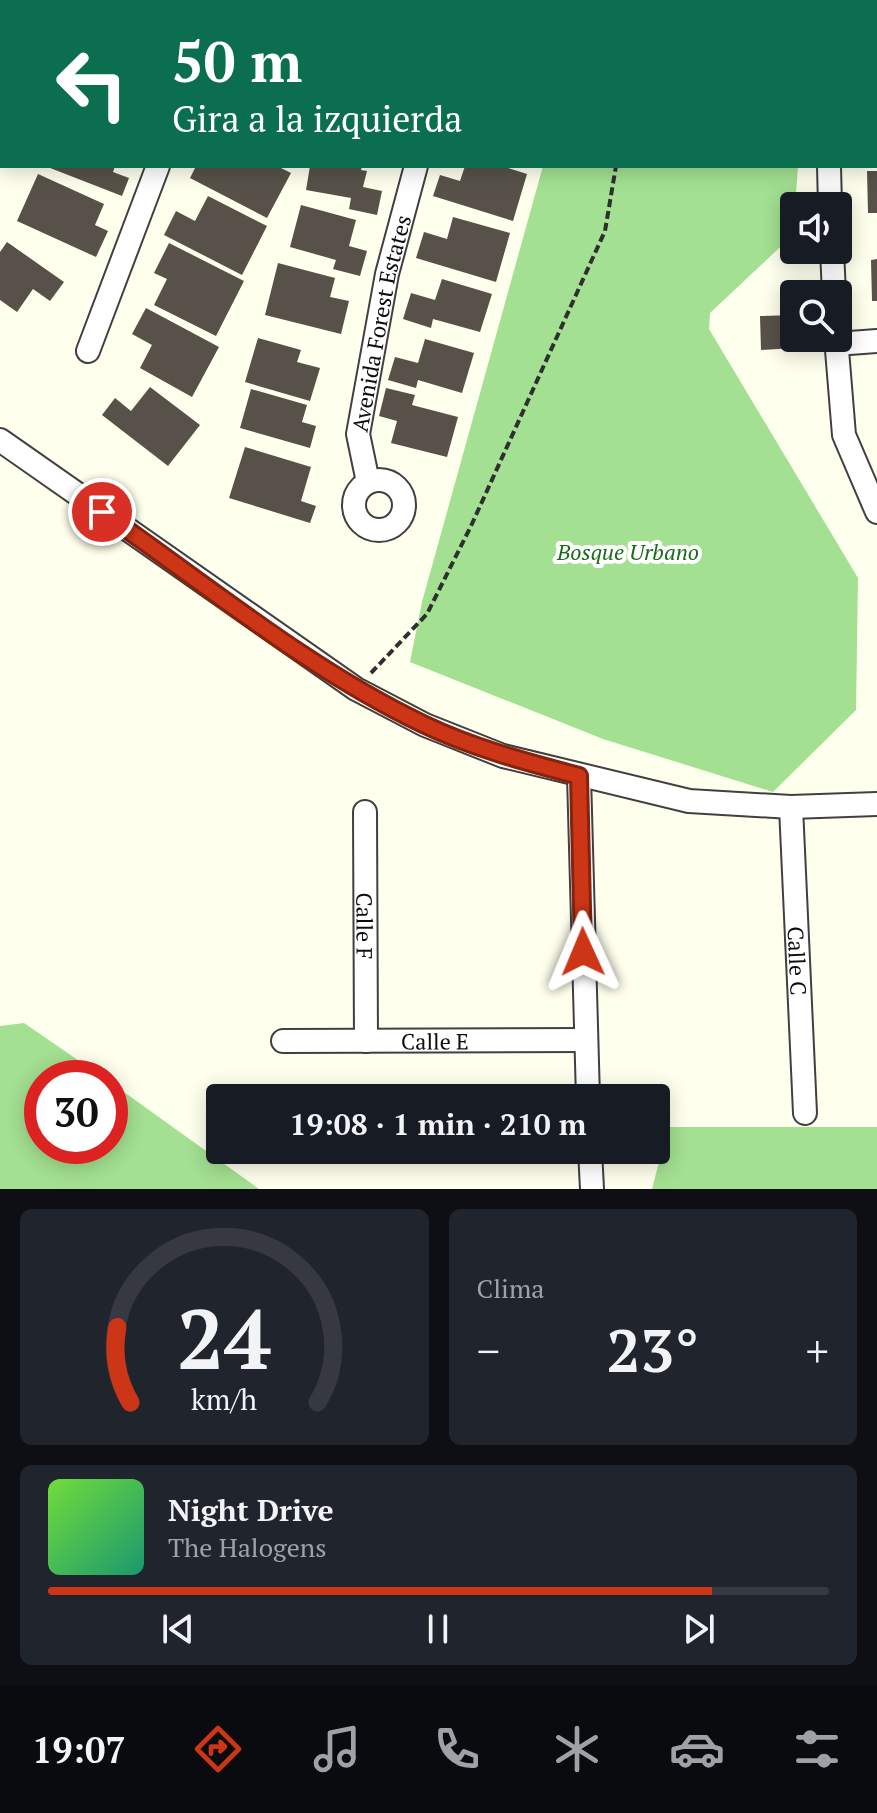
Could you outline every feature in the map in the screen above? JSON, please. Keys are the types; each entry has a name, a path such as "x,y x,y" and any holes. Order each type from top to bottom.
{"street":[{"path":"88,351 157,168"},
{"name":"Avenida Forest Estates","path":"368,482 358,434 387,274 415,168"},
{"path":"829,168 830,192"},
{"path":"852,341 877,341"},
{"path":"837,352 844,435 877,512"},
{"path":"0,440 356,689 425,725 503,756 689,801 791,807 877,804"},
{"path":"579,776 587,1084"},
{"name":"Calle C","path":"791,807 805,1113"},
{"name":"Calle F","path":"365,812 366,1041"},
{"name":"Calle E","path":"283,1041 585,1040"},
{"path":"591,1164 592,1189"}],"path":[{"path":"356,689 427,614 471,526 605,231 616,168"}],"green space":[{"name":"Bosque Urbano","path":"542,168 798,168 796,192 780,192 780,247 710,313 709,329 858,578 856,710 773,792 603,739 410,662 422,602"},
{"path":"24,1023 78,1060 24,1060 24,1164 128,1164 128,1095 206,1151 206,1164 224,1164 259,1189 0,1189 0,1026"},
{"path":"670,1127 877,1127 877,1189 652,1189 658,1164 670,1164"}],"building":[{"path":"50,168 114,168 113,172 129,178 122,196"},
{"path":"195,168 281,168 291,173 267,218 190,178"},
{"path":"310,168 362,168 367,171 363,187 382,191 377,215 349,209 351,198 306,190"},
{"path":"464,168 508,168 527,174 513,221 433,196 440,175 460,181"},
{"path":"867,171 877,171 877,213 868,213"},
{"path":"38,174 104,204 95,225 108,231 96,257 17,221"},
{"path":"208,196 267,226 242,275 164,235 176,211 195,221"},
{"path":"301,205 356,220 349,246 367,251 360,276 333,269 336,260 290,247"},
{"path":"453,217 510,233 496,282 416,258 424,232 447,239"},
{"path":"7,242 64,282 50,301 33,289 17,312 0,300 0,252"},
{"path":"169,243 244,281 216,336 154,305 167,279 154,273"},
{"path":"877,259 877,301 872,301 871,260"},
{"path":"278,263 335,278 330,297 349,301 341,334 265,315"},
{"path":"442,279 492,294 480,332 433,319 431,328 403,319 411,293 435,300"},
{"path":"146,308 219,347 192,397 140,368 152,345 132,334"},
{"path":"780,315 780,349 761,350 760,316"},
{"path":"258,338 301,350 297,362 320,368 310,401 245,382"},
{"path":"425,339 474,353 462,393 418,380 416,388 388,380 395,357 418,363"},
{"path":"150,387 200,425 168,466 102,415 115,398 131,411"},
{"path":"386,388 415,395 412,405 458,417 447,457 391,443 397,421 379,416"},
{"path":"251,389 307,405 302,422 316,426 310,448 240,428"},
{"path":"245,447 311,467 301,501 316,506 310,523 229,498"}],"route":[{"path":"102,512 356,689 425,725 503,756 579,776 583,952"}]}
